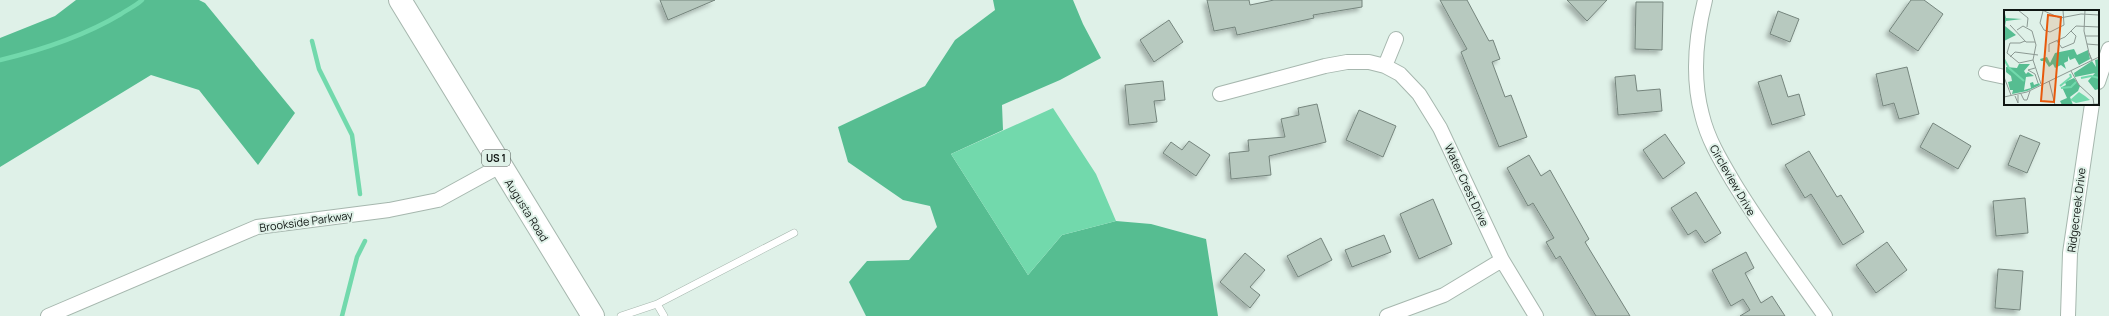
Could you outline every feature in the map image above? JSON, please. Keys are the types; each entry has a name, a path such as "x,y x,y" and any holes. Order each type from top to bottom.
{"main road":[{"name":"Augusta Road","path":"400,0 592,316"}],"street":[{"name":"Circleview Drive","path":"1706,0 1697,58 1697,86 1702,114 1711,141 1753,215 1825,316"},
{"path":"1385,66 1396,39"},
{"path":"2099,79 2109,49"},
{"name":"Water Crest Drive","path":"1220,94 1326,66 1348,62 1369,62 1385,66 1400,74 1411,84 1440,128 1502,260 1536,316"},
{"path":"1986,73 2004,77"},
{"name":"Ridgecreek Drive","path":"2068,316 2070,253 2092,105"},
{"name":"Brookside Parkway","path":"48,316 256,227 390,210 438,200 500,166"},
{"path":"1387,316 1444,295 1502,260"}],"lane":[{"path":"621,316 657,304 794,233"},
{"path":"657,304 664,316"}],"shaded area":[{"path":"76,0 199,0 205,3 295,113 258,165 199,90 151,75 0,167 0,38 55,16"},
{"path":"993,0 1073,0 1083,24 1101,58 1060,80 1002,105 1003,130 951,154 1028,275 1062,235 1116,221 1151,224 1206,239 1218,316 866,316 849,282 867,261 909,260 937,227 930,206 903,200 848,162 838,127 925,86 955,40 995,10"},
{"path":"1053,108 1096,174 1116,221 1062,235 1028,275 951,154"}],"building":[{"path":"660,0 715,0 668,20"},
{"path":"1207,0 1249,0 1250,5 1274,0 1362,0 1362,7 1313,15 1314,18 1237,35 1235,27 1214,31"},
{"path":"1440,0 1467,0 1489,41 1493,40 1500,59 1492,62 1505,97 1511,95 1527,137 1499,147 1461,52 1467,49"},
{"path":"1567,0 1607,0 1587,21"},
{"path":"1911,0 1924,0 1943,14 1918,51 1889,31"},
{"path":"1636,2 1663,2 1662,50 1635,49"},
{"path":"1778,11 1799,19 1790,42 1770,34"},
{"path":"1169,20 1183,42 1154,62 1140,40"},
{"path":"1907,67 1919,114 1899,119 1894,103 1883,106 1876,74"},
{"path":"1635,75 1637,91 1660,89 1662,111 1618,115 1615,77"},
{"path":"1781,75 1788,97 1799,94 1805,115 1772,125 1758,82"},
{"path":"1163,81 1165,100 1154,101 1157,122 1129,125 1125,85"},
{"path":"1317,104 1326,142 1269,156 1271,175 1231,179 1229,153 1249,151 1248,140 1285,137 1281,119 1299,115 1298,108"},
{"path":"1359,110 1396,126 1383,157 1346,140"},
{"path":"1933,123 1971,146 1958,169 1920,147"},
{"path":"1665,134 1685,163 1663,179 1643,150"},
{"path":"2020,135 2040,143 2027,173 2008,165"},
{"path":"1189,141 1210,155 1196,176 1163,153 1171,142 1182,150"},
{"path":"1809,151 1837,197 1841,195 1864,232 1843,245 1811,194 1805,198 1785,165"},
{"path":"1529,155 1541,176 1550,170 1589,239 1585,242 1630,316 1596,316 1560,256 1556,259 1546,242 1554,238 1533,203 1528,206 1507,168"},
{"path":"1696,192 1721,233 1705,243 1696,230 1688,235 1671,208"},
{"path":"2025,198 2028,233 1996,236 1993,201"},
{"path":"1433,199 1452,244 1419,259 1400,214"},
{"path":"1384,235 1391,252 1352,267 1345,250"},
{"path":"1321,238 1332,260 1298,277 1287,256"},
{"path":"1887,242 1907,270 1876,293 1856,265"},
{"path":"1746,252 1754,268 1745,273 1761,303 1772,296 1785,316 1740,316 1750,310 1743,299 1731,306 1712,270"},
{"path":"1245,253 1265,270 1250,287 1260,295 1250,308 1220,282"},
{"path":"1998,269 2023,271 2020,310 1995,308"}],"waterway":[{"path":"0,60 31,52 78,36 107,22 135,6 142,0"},
{"path":"312,41 319,69 352,135 360,194"},
{"path":"342,316 357,257 365,241"}]}
